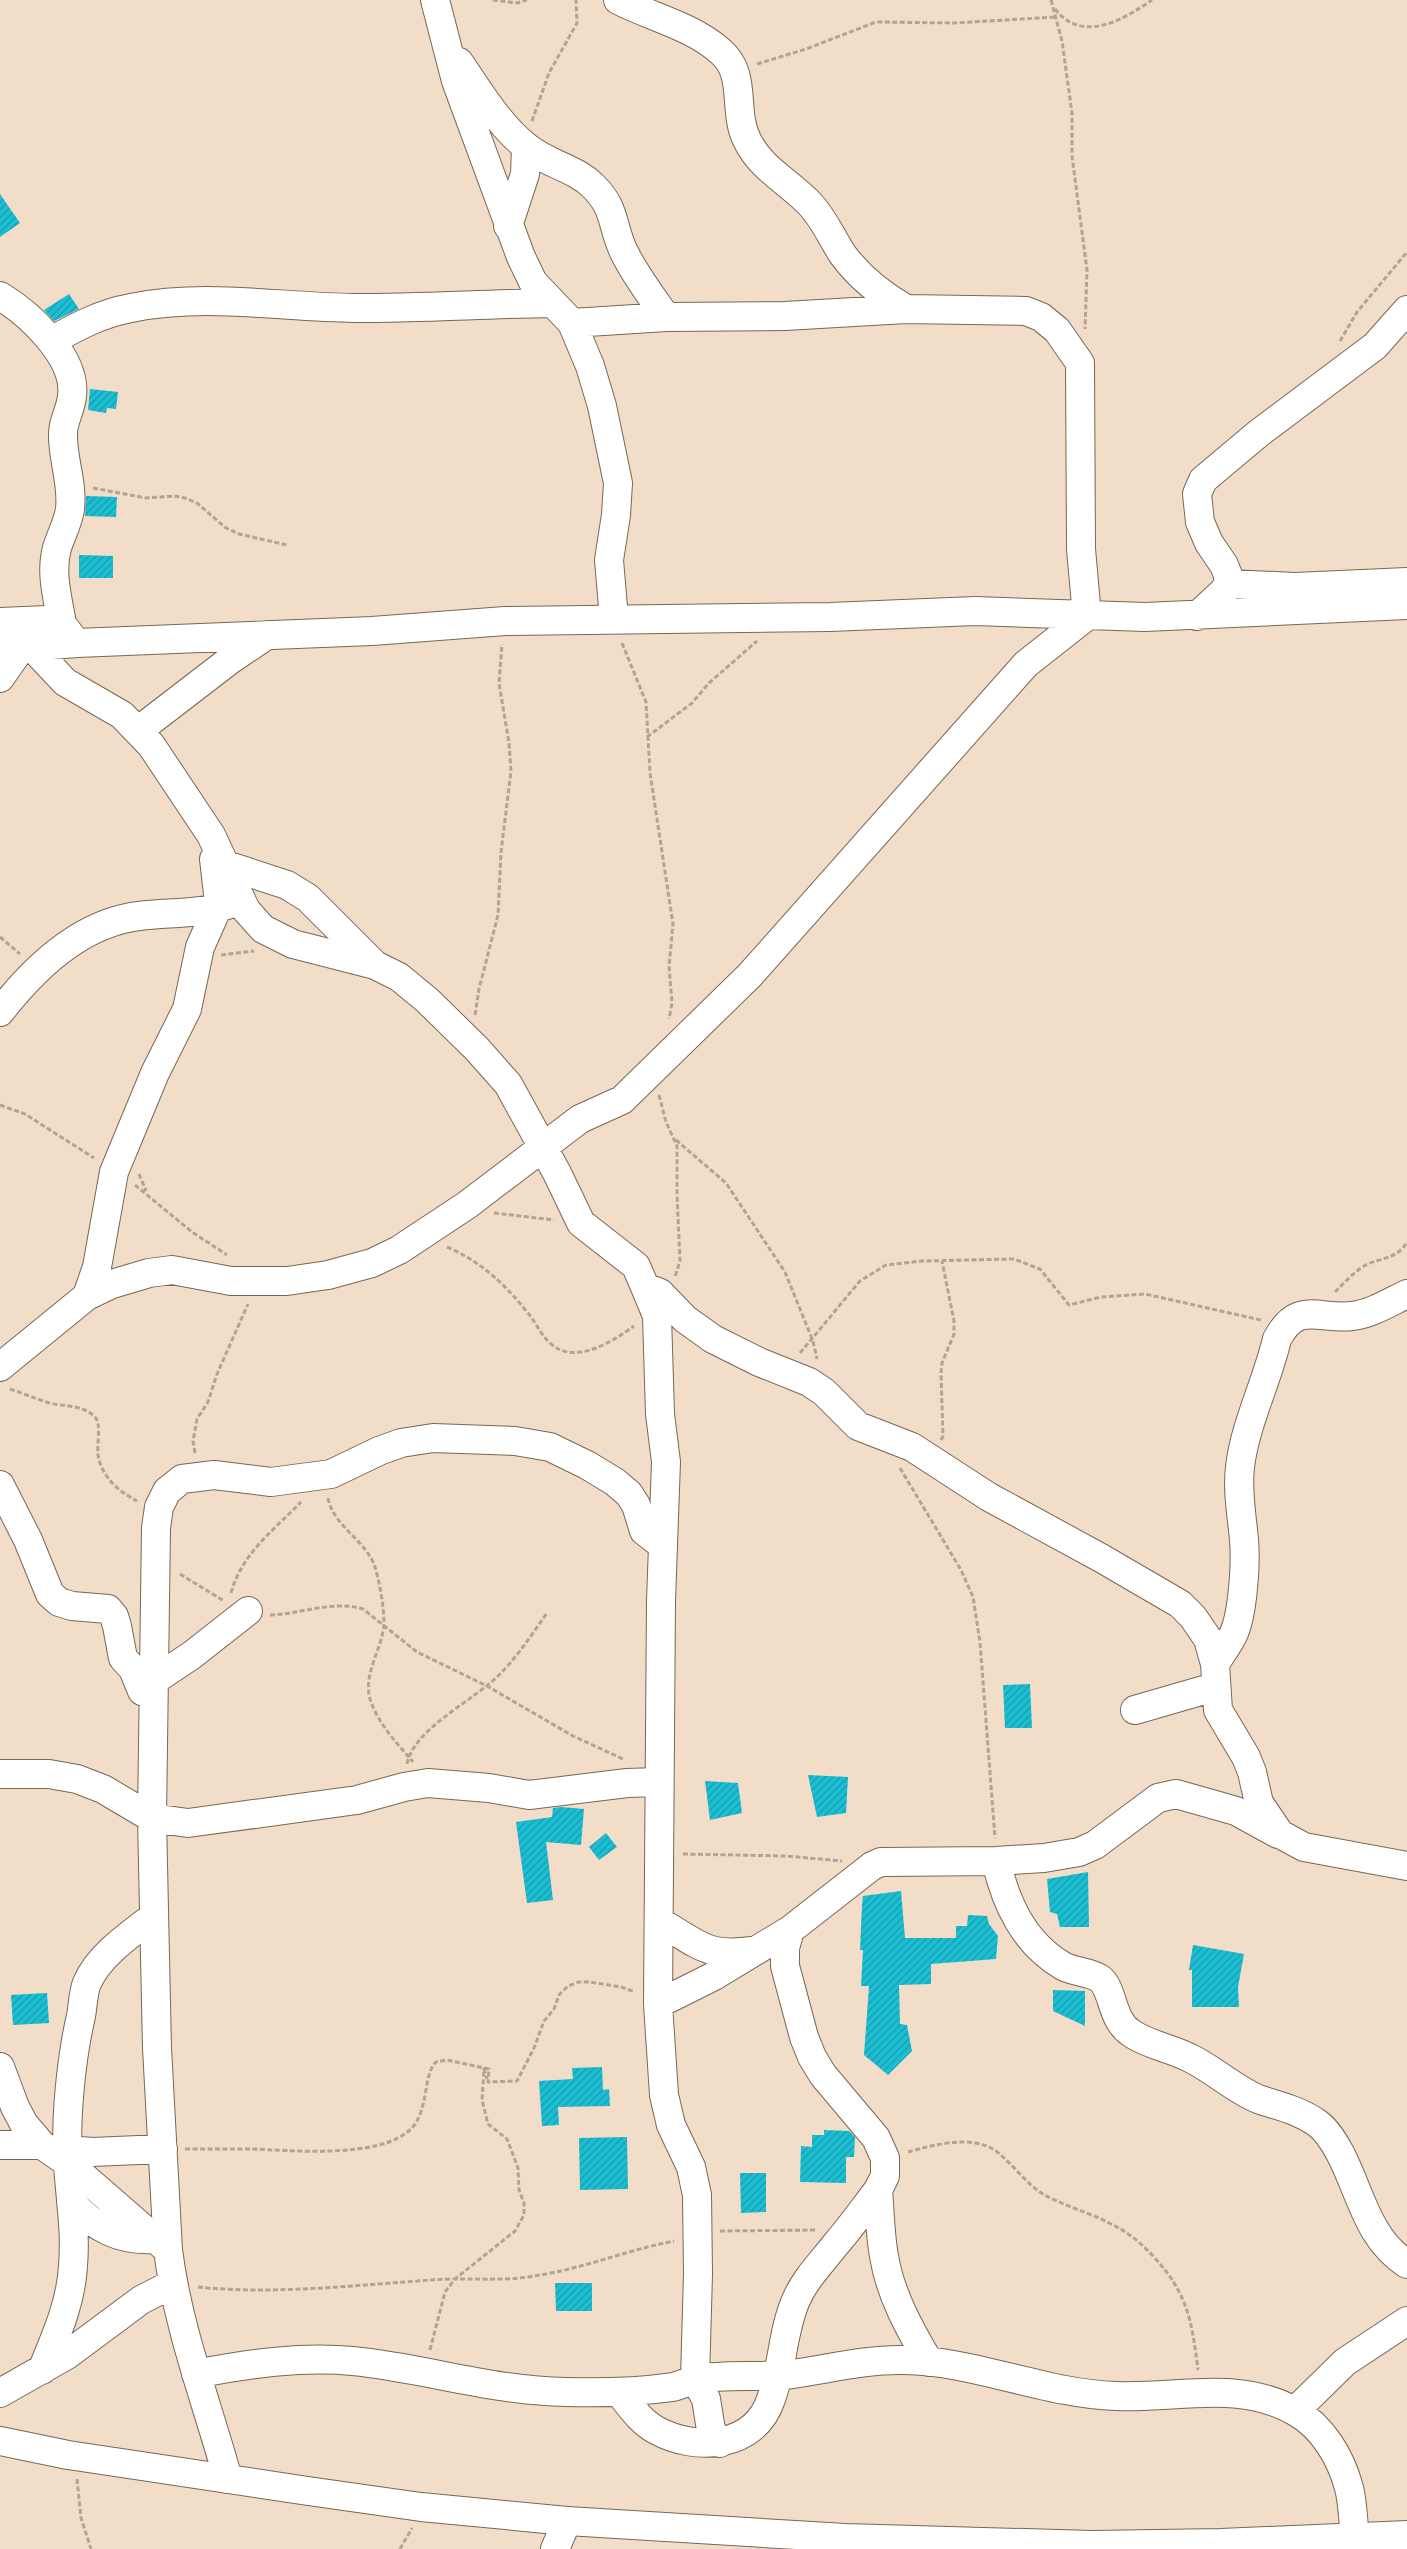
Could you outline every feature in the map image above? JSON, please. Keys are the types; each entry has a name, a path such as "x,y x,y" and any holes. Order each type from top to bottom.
{"main road":[{"path":"417,0 442,32 487,101 526,148 581,176 605,200 613,214 615,230 625,254 666,317"},
{"path":"435,0 456,81 508,226 533,282 572,323 590,366 602,406 618,483 609,560 614,618"},
{"path":"618,0 698,37 720,50 735,69 741,120 745,137 753,152 765,167 802,196 816,211 857,272 874,288 906,309"},
{"path":"508,226 525,174 526,148"},
{"path":"0,296 32,320 50,341 67,366 72,378 72,397 63,433 70,482 70,509 57,548 54,570 69,633"},
{"path":"50,341 82,324 113,313 130,308 171,303 252,302 354,308 551,303"},
{"path":"572,323 666,317 785,316 906,309 1026,311 1041,317 1057,330 1080,363 1082,549 1087,616"},
{"path":"1197,616 1224,591 1228,584 1228,575 1224,566 1209,543 1200,522 1197,494 1203,480 1259,433 1375,346 1407,310"},
{"path":"1228,584 1295,587 1407,582"},
{"path":"0,678 18,648 69,633 268,636 505,621 614,618 787,618 975,611 1087,616 1197,616 1407,605"},
{"path":"1,1376 87,1296 131,1278 172,1270 231,1281 260,1282 309,1278 347,1271 400,1250 467,1205 580,1118 622,1100 750,975 1026,664 1087,616"},
{"path":"0,622 47,620 69,633"},
{"path":"138,730 230,660 268,636"},
{"path":"18,648 65,682 122,715 138,730 151,745 211,835 226,865 229,904 200,947 187,1009 155,1074 114,1172 97,1267 87,1296"},
{"path":"211,835 218,894 229,904 263,929 293,944 375,965 399,977 427,1000 476,1049 508,1084 557,1173 574,1211 589,1231 636,1266 654,1299 660,1414 666,1462 662,1545 658,1779 660,1922 658,2004 664,2095 670,2126 691,2167 697,2195 695,2379 706,2399 711,2430 720,2443"},
{"path":"226,865 287,885 308,898 375,965"},
{"path":"0,1012 25,983 60,950 100,926 119,919 140,916 191,914 229,904"},
{"path":"1215,1664 1234,1633 1244,1580 1245,1542 1239,1481 1244,1448 1277,1339 1285,1324 1294,1317 1313,1314 1354,1316 1407,1294"},
{"path":"654,1299 713,1339 809,1382 824,1392 858,1426 897,1440 930,1458 989,1497 1101,1558 1180,1604 1193,1617 1208,1639 1215,1664 1216,1693 1222,1718 1252,1772 1259,1802 1280,1834"},
{"path":"228,2478 196,2374 161,2245 163,2149 156,2048 152,1818 153,1688 159,1507 167,1491 182,1479 214,1475 271,1482 322,1475 379,1450 401,1443 433,1438 515,1441 550,1447 587,1464 628,1494 636,1505 644,1531 662,1545"},
{"path":"0,1485 28,1540 50,1594 59,1602 72,1606 108,1609 114,1616 123,1658 133,1669 142,1691 153,1688 192,1655 238,1607"},
{"path":"1135,1710 1204,1690 1216,1693"},
{"path":"0,1774 49,1774 76,1778 103,1789 152,1818 188,1823 357,1800 404,1787 428,1783 489,1788 529,1795 627,1783 658,1782 658,1779"},
{"path":"658,2004 714,1976 790,1930 872,1866 881,1862 996,1861 1044,1858 1079,1852 1095,1845 1158,1798 1176,1794 1236,1811 1304,1847 1407,1866"},
{"path":"996,1861 1002,1890 1020,1926 1036,1943 1063,1966 1098,1978 1104,1983 1113,2009 1129,2032 1189,2057 1256,2098 1291,2109 1318,2124 1333,2140 1348,2169 1369,2223 1380,2240 1407,2264"},
{"path":"42,2370 69,2298 75,2238 71,2202 59,2153 77,2033 87,1984 96,1968 154,1916"},
{"path":"660,1922 707,1950 720,1954 753,1951 769,1956 785,1966"},
{"path":"619,2392 634,2411 656,2430 674,2438 698,2443 720,2443 736,2439 762,2416 771,2400 784,2335 796,2299 814,2271 878,2190 885,2176 885,2158 876,2138 823,2076 812,2058 785,1966 785,1948 790,1930"},
{"path":"0,2067 14,2107 59,2153 161,2245"},
{"path":"0,2144 59,2153 163,2149"},
{"path":"878,2190 884,2256 893,2290 911,2332 929,2362"},
{"path":"71,2202 105,2231 120,2237 161,2245"},
{"path":"0,2392 67,2355 141,2300 172,2284"},
{"path":"1294,2411 1345,2362 1407,2321"},
{"path":"196,2374 239,2366 311,2360 350,2361 426,2371 508,2388 562,2392 619,2392 677,2386 695,2379 776,2376 886,2361 929,2362 1081,2393 1115,2396 1238,2392 1267,2400 1294,2411 1315,2425 1334,2451 1349,2488 1355,2538"},
{"path":"0,2441 68,2455 421,2507 734,2540 845,2538 1092,2545 1407,2535"},
{"path":"555,2549 567,2521"}],"path":[{"path":"493,0 517,3 527,0"},
{"path":"526,148 535,108 548,73 577,23 576,0"},
{"path":"1051,0 1067,75 1072,112 1072,156 1087,270 1085,325 1080,363"},
{"path":"1053,7 1060,16 1074,25 1096,27 1120,20 1152,0"},
{"path":"735,69 806,50 876,22 955,22 1055,17"},
{"path":"1339,343 1357,312 1407,252"},
{"path":"70,482 127,496 185,498 197,503 218,523 239,534 287,545"},
{"path":"614,618 646,702 646,737 650,773 673,924 669,966 672,1003 667,1027"},
{"path":"646,737 692,703 717,676 787,618"},
{"path":"476,1049 477,1001 498,915 501,852 511,771 509,744 499,683 500,652 505,621"},
{"path":"200,947 225,956 293,944"},
{"path":"418,1237 463,1254 487,1270 529,1314 541,1335 551,1345 561,1351 574,1352 606,1345 635,1325 654,1299 677,1275 680,1261 677,1194 678,1154 675,1140 666,1122 659,1095 656,1065"},
{"path":"0,1105 40,1122 146,1192 192,1232 235,1259"},
{"path":"675,1140 718,1175 734,1195 785,1272 813,1340 824,1392"},
{"path":"467,1205 501,1216 568,1220 589,1231"},
{"path":"1313,1314 1359,1270 1367,1265 1396,1255 1407,1242"},
{"path":"781,1370 813,1340 849,1293 875,1271 886,1265 942,1261 960,1262 1000,1258 1028,1263 1040,1269 1069,1305 1101,1297 1145,1294 1285,1324"},
{"path":"910,1484 930,1464 930,1458 944,1436 941,1373 942,1363 954,1334 954,1321 942,1261"},
{"path":"214,1475 213,1461 194,1451 194,1430 197,1419 208,1402 236,1328 260,1282"},
{"path":"1,1376 48,1403 76,1407 95,1416 99,1424 98,1460 106,1474 117,1489 137,1501 159,1507"},
{"path":"899,1467 961,1570 973,1597 980,1642 996,1861"},
{"path":"238,1607 237,1577 251,1554 267,1534 304,1498 322,1475"},
{"path":"322,1475 332,1511 357,1539 373,1561 384,1624 369,1677 370,1698 388,1732 428,1783"},
{"path":"156,1559 238,1607 271,1615 353,1606 363,1609 384,1624 416,1652 487,1686 573,1736 624,1760"},
{"path":"408,1756 426,1733 487,1686 512,1660 547,1613"},
{"path":"658,1853 818,1857 872,1866"},
{"path":"488,2082 517,2081 534,2048 544,2021 554,2009 559,1995 568,1986 579,1982 590,1982 621,1987 645,1996 658,2004"},
{"path":"163,2149 319,2152 356,2149 388,2141 410,2129 417,2121 423,2107 430,2072 436,2062 447,2060 489,2068 488,2082"},
{"path":"426,2371 445,2292 455,2279 515,2231 524,2215 524,2203 519,2190 518,2168 507,2139 488,2124 482,2100 484,2069 488,2082"},
{"path":"885,2158 926,2147 961,2142 981,2144 995,2150 1043,2194 1110,2223 1138,2241 1170,2274 1181,2291 1190,2316 1200,2392"},
{"path":"172,2284 227,2290 281,2290 533,2276 677,2240 698,2231 847,2231"},
{"path":"68,2455 78,2482 81,2518 91,2549"}],"building":[{"path":"0,194 20,223 0,237"},
{"path":"69,294 79,309 54,321 44,310"},
{"path":"90,389 118,392 116,409 107,408 106,413 88,410"},
{"path":"86,496 117,497 116,517 85,516"},
{"path":"79,555 113,556 113,578 79,578"},
{"path":"1030,1684 1032,1728 1005,1728 1003,1685"},
{"path":"808,1775 848,1777 846,1813 817,1817"},
{"path":"705,1781 738,1783 742,1813 710,1820"},
{"path":"553,1808 584,1809 581,1845 546,1842 553,1900 527,1903 516,1822 552,1817"},
{"path":"606,1833 617,1847 599,1860 589,1847"},
{"path":"1088,1872 1089,1927 1060,1927 1057,1914 1050,1912 1047,1879"},
{"path":"901,1891 905,1938 956,1938 956,1926 967,1926 968,1915 987,1916 989,1924 998,1936 996,1959 931,1964 931,1984 899,1985 900,2024 907,2025 912,2051 888,2075 864,2055 869,1986 861,1986 863,1950 860,1950 862,1905 863,1896"},
{"path":"1193,1945 1244,1954 1238,1987 1239,2007 1192,2007 1192,1970 1189,1970"},
{"path":"1053,1990 1085,1991 1085,2026 1053,2011"},
{"path":"47,1993 49,2023 13,2025 11,1995"},
{"path":"602,2067 603,2090 609,2089 610,2106 558,2107 559,2125 542,2126 539,2081 573,2079 572,2068"},
{"path":"824,2130 849,2131 855,2137 854,2157 846,2157 846,2183 800,2182 801,2146 812,2147 812,2135 824,2135"},
{"path":"627,2137 628,2189 580,2190 579,2138"},
{"path":"740,2173 766,2173 766,2212 741,2213"},
{"path":"555,2283 592,2283 592,2311 556,2311"}]}
